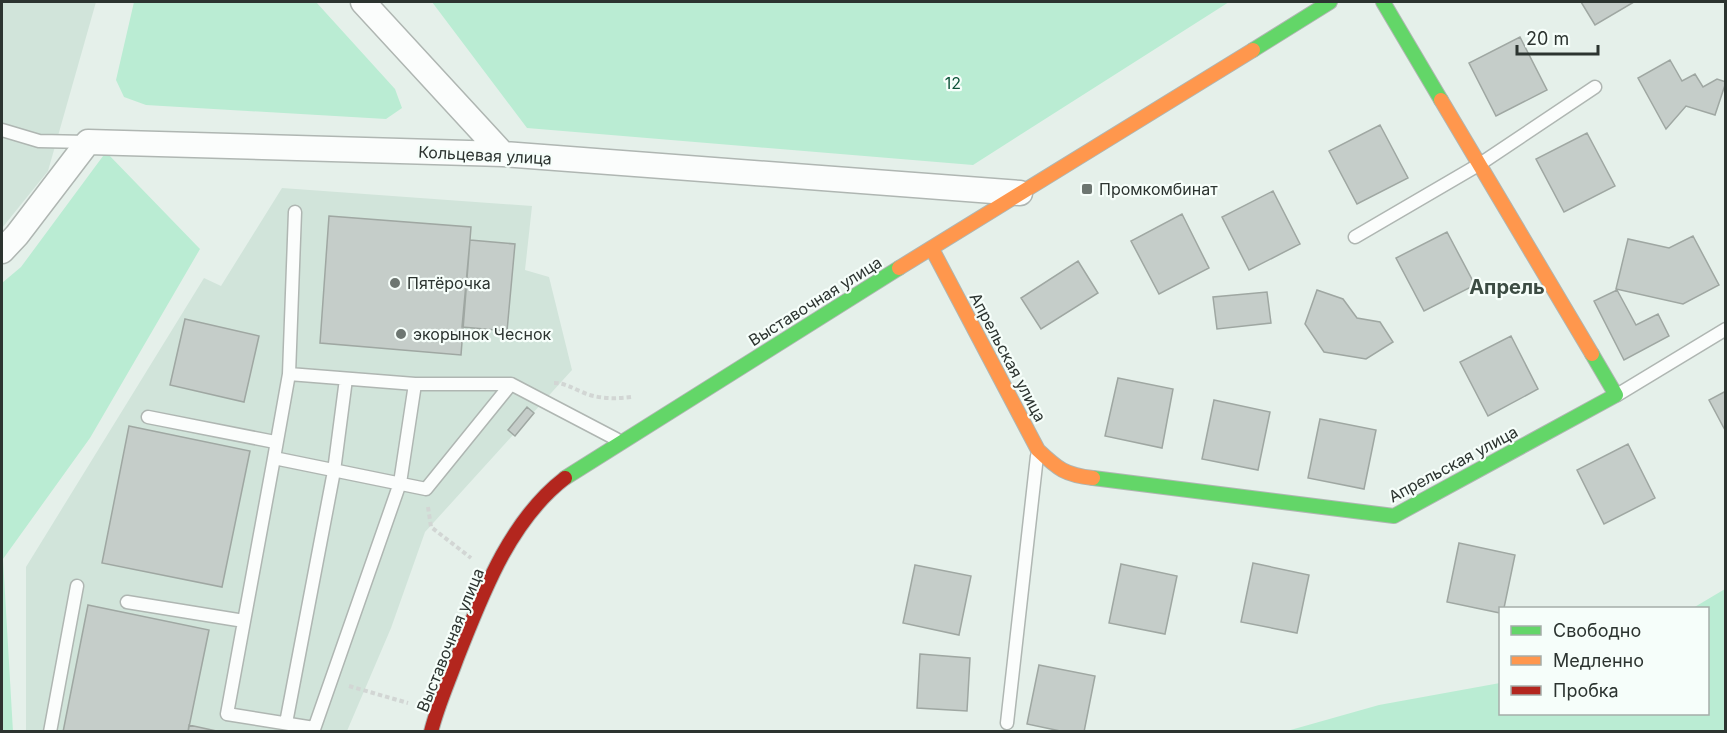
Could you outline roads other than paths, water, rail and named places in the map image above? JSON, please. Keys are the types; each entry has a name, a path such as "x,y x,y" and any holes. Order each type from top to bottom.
{"street":[{"path":"363,2 503,154"},
{"name":"Выставочная улица","path":"431,732 435,716 498,567 519,529 544,496 620,441 1330,2"},
{"path":"1383,2 1616,396"},
{"path":"2,251 17,236 88,142"},
{"name":"Кольцевая улица","path":"88,142 503,154 1020,193"},
{"name":"Апрельская улица","path":"932,249 1038,450 1059,470 1074,476 1394,516 1616,396"}],"lane":[{"path":"1355,237 1480,164 1595,87"},
{"path":"2,130 39,141 88,142"},
{"path":"295,212 289,374 274,442 274,458 227,714 286,723 314,730 400,483 415,384"},
{"path":"1616,396 1725,329"},
{"path":"289,374 415,384 511,384 620,441"},
{"path":"286,723 334,471 346,379"},
{"path":"274,458 426,489 511,384"},
{"path":"148,417 274,442"},
{"path":"1007,723 1038,450"},
{"path":"50,732 77,586"},
{"path":"127,602 244,621"}],"place":[{"name":"Промкомбинат","path":"1087,189"},
{"name":"Пятёрочка","path":"395,283"},
{"name":"экорынок Чеснок","path":"401,334"}],"district":[{"name":"Апрель","path":"1507,287"}],"park label":[{"name":"12","path":"953,83"}]}
